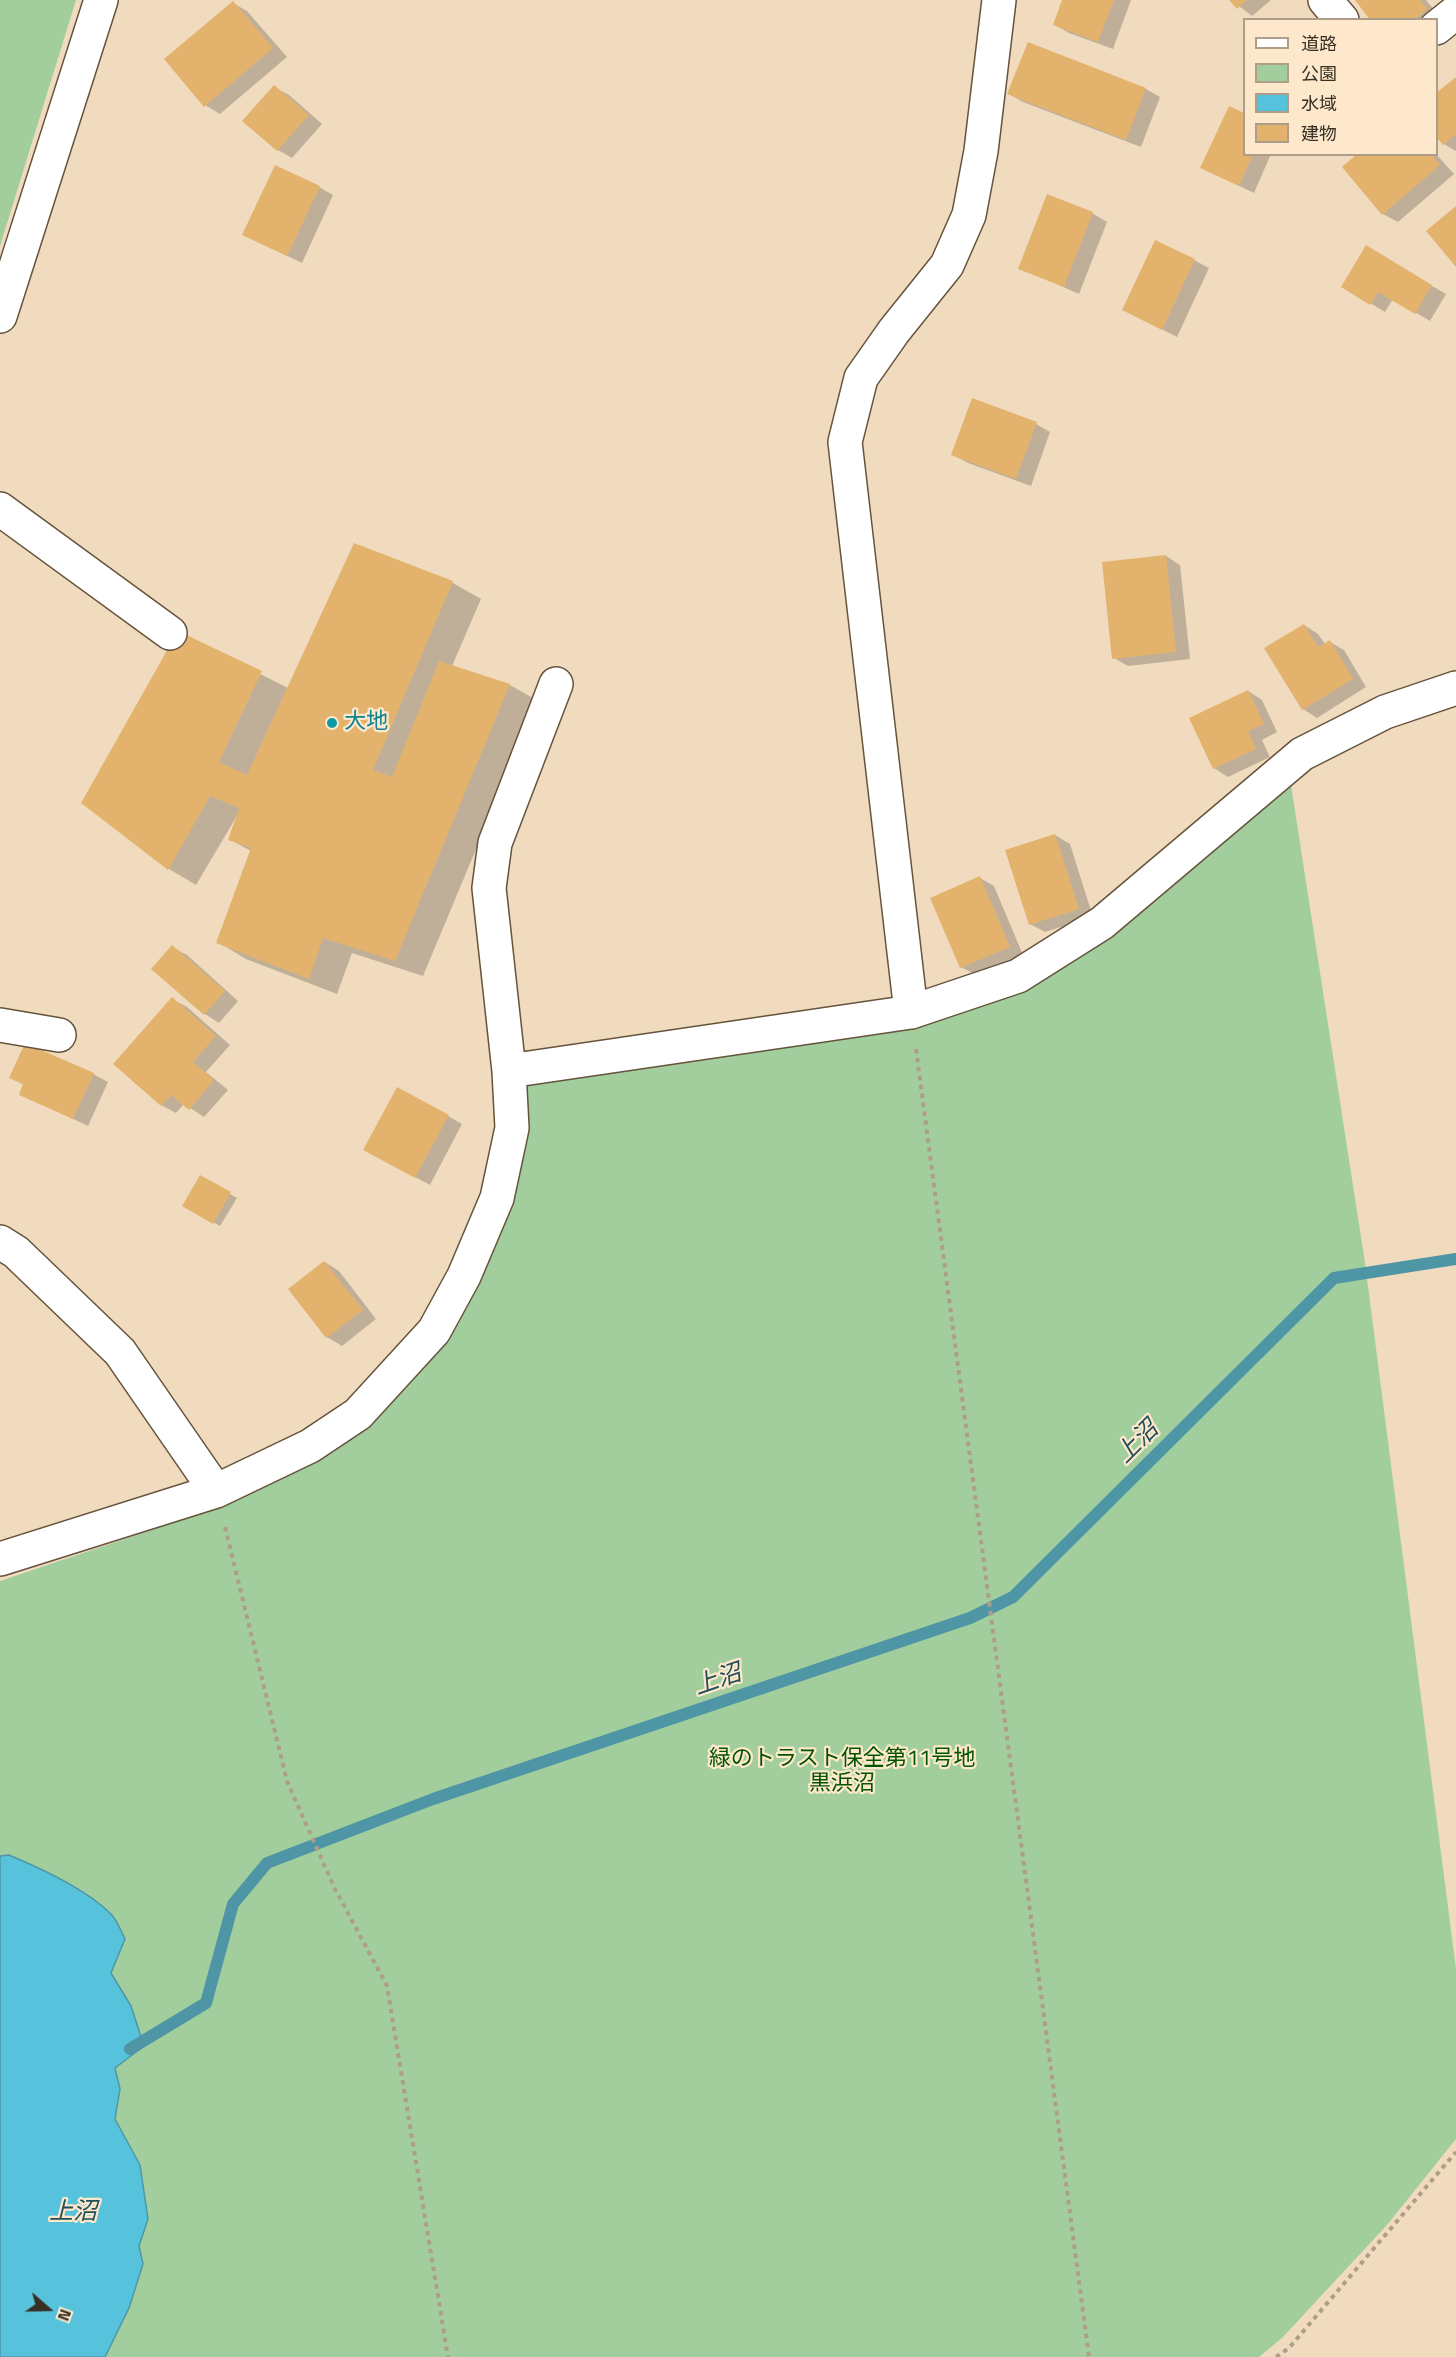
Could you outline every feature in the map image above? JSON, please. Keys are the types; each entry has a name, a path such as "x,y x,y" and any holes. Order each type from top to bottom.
{"street":[{"path":"0,316 101,0"},
{"path":"911,1012 845,442 861,378 894,331 947,265 969,215 981,151 999,0"},
{"path":"1325,0 1340,18"},
{"path":"1438,27 1456,12"},
{"path":"0,509 170,633"},
{"path":"0,1559 216,1491 310,1446 358,1414 434,1331 464,1275 497,1198 512,1128 489,888 495,843 556,684"},
{"path":"508,1071 911,1012 1018,976 1102,923 1302,754 1385,712 1456,688"},
{"path":"0,1025 59,1035"},
{"path":"0,1242 16,1252 120,1352 216,1491"}],"path":[{"path":"911,1012 1089,2357"},
{"path":"216,1491 287,1782 334,1887 387,1986 448,2357"},
{"path":"1276,2357 1289,2348 1456,2152"}],"green space":[{"path":"0,0 76,0 0,246"},
{"name":"緑のトラスト保全第11号地 黒浜沼","path":"1291,785 1365,1263 1456,1969 1456,2139 1387,2225 1282,2338 1259,2357 0,2357 0,1581 208,1511 287,1475 350,1434 409,1381 518,1145 528,1085 925,1022"}],"water":[{"name":"上沼","path":"9,1855 49,1873 89,1896 113,1916 125,1939 111,1973 131,2006 144,2046 115,2068 120,2089 115,2119 140,2165 148,2219 139,2246 143,2264 129,2308 105,2357 0,2357 0,1856"}],"building":[{"path":"1062,0 1114,0 1098,42 1053,25"},
{"path":"1229,0 1247,0 1237,9"},
{"path":"1355,0 1420,0 1427,9 1416,18 1368,18"},
{"path":"233,1 273,48 204,107 164,59"},
{"path":"1028,42 1146,88 1126,140 1007,94"},
{"path":"1456,77 1456,134 1443,145 1438,139 1438,91"},
{"path":"274,85 309,115 277,151 242,121"},
{"path":"1229,106 1243,113 1243,156 1252,156 1239,186 1200,168"},
{"path":"1355,156 1433,156 1440,165 1382,215 1342,167"},
{"path":"275,165 320,186 287,256 242,235"},
{"path":"1047,194 1093,212 1064,287 1018,269"},
{"path":"1456,206 1456,267 1426,231"},
{"path":"1155,240 1195,259 1162,330 1122,310"},
{"path":"1366,245 1432,285 1415,314 1378,292 1370,305 1341,287"},
{"path":"972,398 1037,422 1016,479 951,455"},
{"name":"大地","path":"354,543 453,581 373,770 392,777 439,661 510,684 395,961 323,938 309,979 216,943 251,848 228,840 239,808 210,796 168,870 81,803 178,631 262,671 219,762 247,775"},
{"path":"1166,555 1176,652 1112,659 1102,562"},
{"path":"1304,624 1318,647 1330,640 1353,679 1302,710 1264,648"},
{"path":"1248,690 1264,724 1248,731 1256,749 1213,769 1189,718"},
{"path":"1055,834 1079,909 1029,925 1005,850"},
{"path":"980,876 1010,947 960,968 930,898"},
{"path":"172,945 225,991 204,1015 151,969"},
{"path":"172,997 216,1036 193,1062 214,1080 189,1110 171,1095 161,1106 113,1064"},
{"path":"25,1043 94,1073 73,1119 19,1095 23,1084 9,1078"},
{"path":"397,1087 449,1115 415,1178 363,1150"},
{"path":"200,1175 231,1192 213,1224 182,1206"},
{"path":"324,1261 363,1310 326,1338 288,1289"}],"waterway":[{"name":"上沼","path":"130,2049 206,2003 233,1904 267,1863 433,1799 970,1618 1013,1597 1334,1278 1456,1259"}],"place":[{"name":"大地","path":"332,723"}]}
